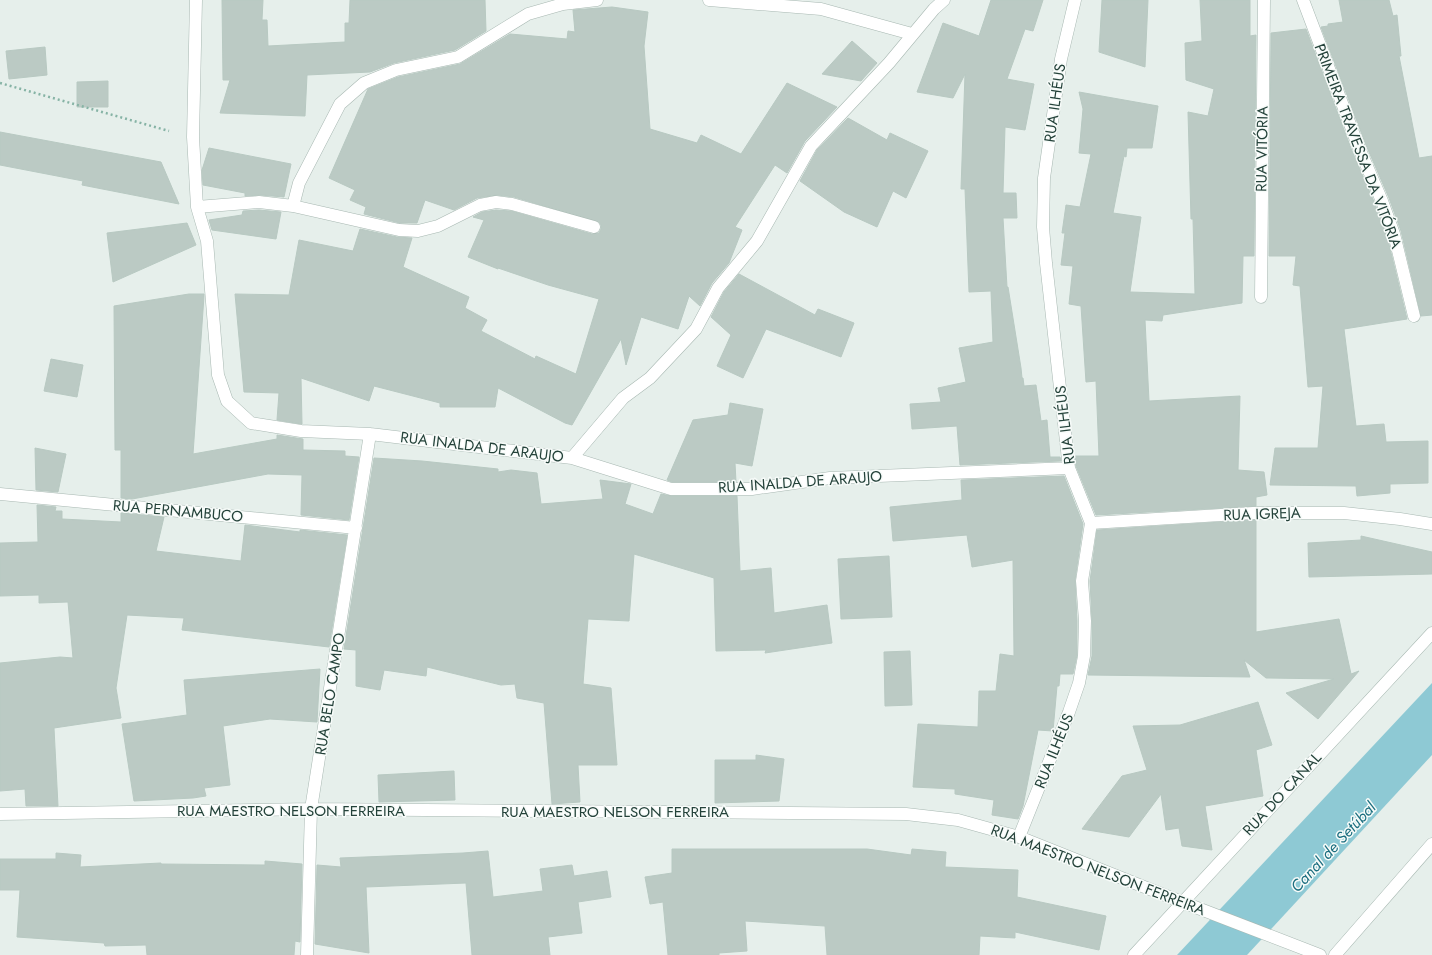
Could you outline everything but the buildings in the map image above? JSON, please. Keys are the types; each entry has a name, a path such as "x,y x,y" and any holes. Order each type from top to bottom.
{"street":[{"path":"196,0 193,137 197,207 259,202 293,206 399,230 418,231 438,226 480,205 496,202 512,204 594,227"},
{"path":"293,206 299,183 340,104 364,83 396,70 458,57 528,14 563,4 597,0"},
{"path":"709,0 821,10 912,34"},
{"path":"572,458 623,398 650,378 696,329 718,288 757,241 811,146 889,63 934,8 944,0"},
{"name":"RUA ILHÉUS","path":"1019,837 1069,712 1079,683 1084,656 1085,621 1082,581 1091,523 1069,468 1043,227 1044,185 1061,59 1075,0"},
{"name":"RUA VITÓRIA","path":"1261,298 1264,0"},
{"name":"PRIMEIRA TRAVESSA DA VITÓRIA","path":"1303,0 1359,148 1382,201 1394,234 1414,316"},
{"name":"RUA INALDA DE ARAUJO","path":"197,207 207,241 218,376 227,401 251,423 301,431 370,434 572,458 670,489 752,489 830,478 1069,468"},
{"name":"RUA BELO CAMPO","path":"307,955 312,809 370,434"},
{"name":"RUA PERNAMBUCO","path":"0,494 356,528"},
{"name":"RUA IGREJA","path":"1091,523 1253,513 1344,513 1432,524"},
{"name":"RUA DO CANAL","path":"1134,955 1432,633"},
{"name":"RUA MAESTRO NELSON FERREIRA","path":"0,814 312,809 906,814 958,820 1019,837 1320,955"},
{"path":"1335,955 1432,844"}],"path":[{"path":"0,83 193,137"}],"water":[{"name":"Canal de Setúbal","path":"1432,683 1432,755 1247,955 1177,955"}]}
